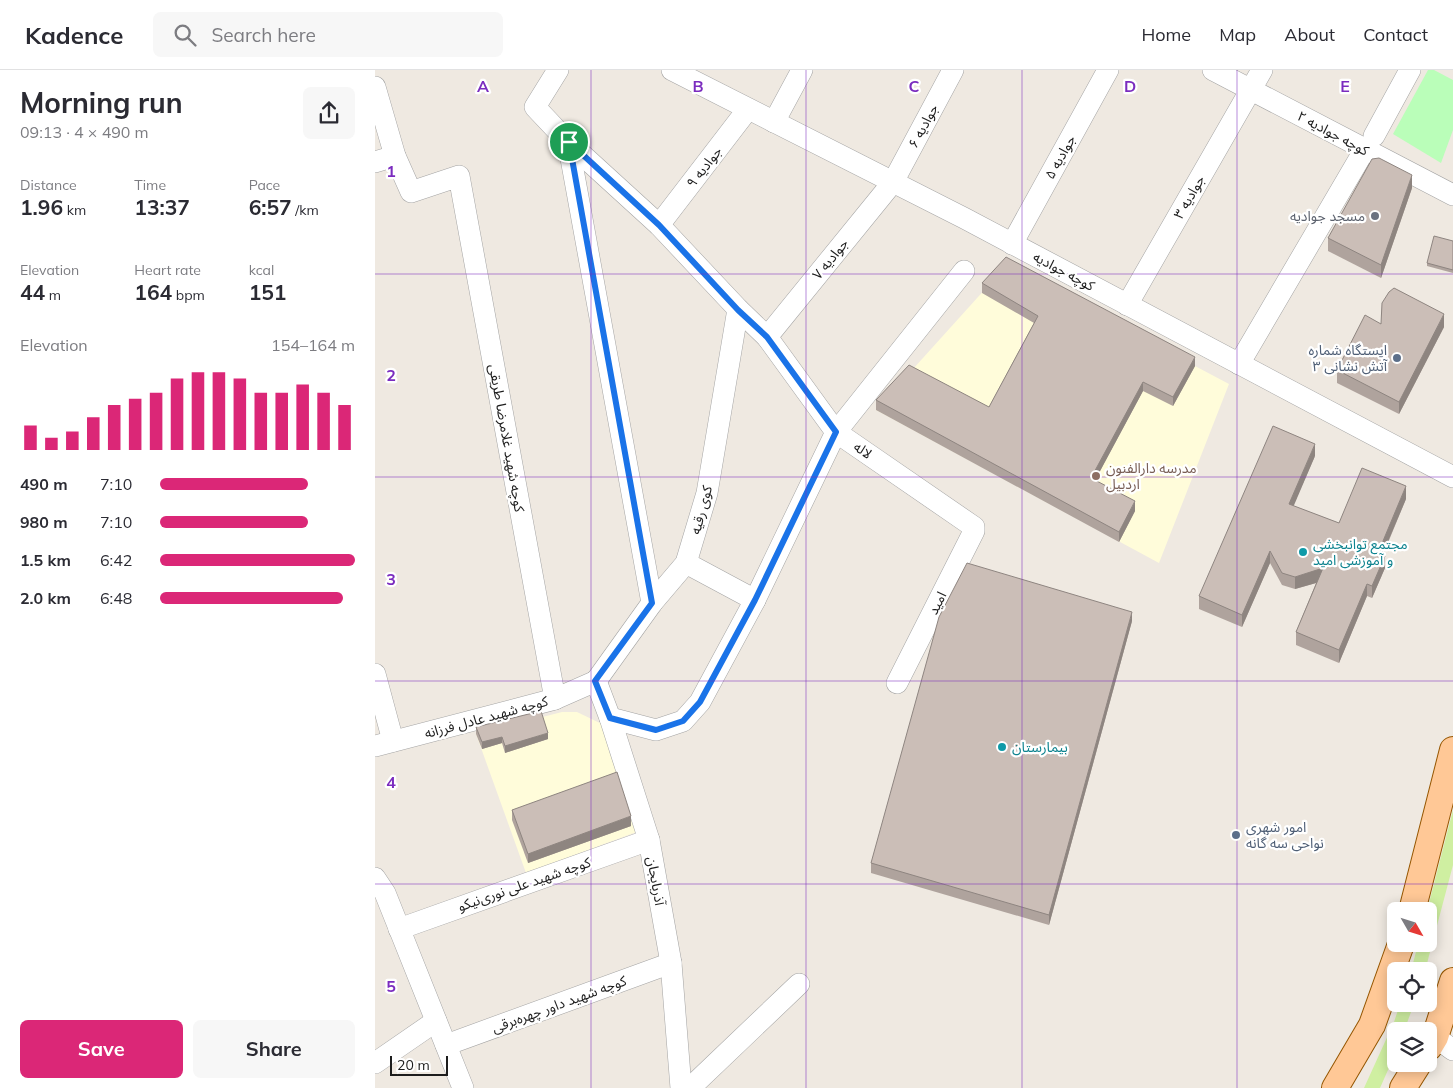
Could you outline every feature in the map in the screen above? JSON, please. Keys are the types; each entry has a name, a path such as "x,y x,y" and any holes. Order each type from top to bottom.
{"main road":[{"path":"1414,902 1453,750"},
{"path":"1335,1088 1373,1025 1398,952"},
{"path":"1439,1045 1453,981"},
{"path":"1403,1088 1413,1072"}],"street":[{"name":"لاله","path":"558,70 535,107 569,142 659,225 738,310 767,337 836,432 971,524"},
{"name":"کوچه جوادیه","path":"672,70 1012,244 1453,477"},
{"path":"774,122 803,70"},
{"name":"جوادیه ۶","path":"893,182 953,70"},
{"name":"جوادیه ۵","path":"1012,244 1108,70"},
{"name":"کوچه جوادیه ۲","path":"1213,70 1251,90 1370,143 1453,195"},
{"name":"جوادیه ۳","path":"1127,305 1262,70"},
{"path":"1239,364 1370,143 1410,70"},
{"path":"375,87 385,159"},
{"name":"جوادیه ۹","path":"659,225 748,109"},
{"path":"569,142 652,603"},
{"name":"کوچه شهید غلامرضا طریقی","path":"385,159 411,192 459,176 555,699"},
{"name":"جوادیه ۷","path":"767,337 893,182"},
{"path":"610,718 656,730 683,721 700,702 755,600 836,432 964,271"},
{"name":"کوی رقیه","path":"595,681 652,603 687,563 707,493 738,310"},
{"name":"امید","path":"897,683 974,531 974,527 971,524"},
{"path":"687,563 755,600"},
{"path":"375,674 384,744"},
{"name":"کوچه شهید عادل فرزانه","path":"384,744 555,699 595,681"},
{"name":"آذربایجان","path":"595,681 610,718 649,840 671,963 681,1088"},
{"name":"کوچه شهید علی نوری‌نیکو","path":"399,929 649,840"},
{"path":"378,890 399,929 463,1088"},
{"name":"کوچه شهید داور چهره‌برقی","path":"447,1045 671,963"},
{"path":"690,1088 799,984"},
{"path":"375,1063 436,1021"}],"shaded area":[{"name":"مدرسه دارالفنون اردبیل","path":"1006,266 1229,384 1159,563 876,410"},
{"path":"562,712 577,712 604,725 639,831 526,873 476,734"}],"green space":[{"path":"1428,70 1434,70 1453,80 1453,130 1441,163 1393,134"},
{"path":"1453,810 1453,865 1437,926 1437,902 1429,902"},
{"path":"1416,952 1430,952 1427,962 1413,962"},
{"path":"1397,1012 1411,1012 1407,1022 1394,1022"},
{"path":"1387,1037 1387,1072 1380,1088 1364,1088"}],"building":[{"name":"مسجد جوادیه","path":"1379,158 1412,175 1381,265 1328,238 1372,159"},
{"path":"1434,236 1453,241 1453,270 1427,263"},
{"path":"1006,257 1195,357 1173,397 1143,382 1091,478 1135,501 1119,532 876,400 909,365 989,407 1038,316 982,283"},
{"path":"1394,288 1444,314 1399,402 1337,370 1365,315 1381,324 1382,303"},
{"name":"مجتمع توانبخشی و آموزشی امید","path":"1273,426 1315,444 1289,504 1339,523 1362,468 1406,486 1378,553 1385,556 1372,586 1367,584 1339,650 1296,632 1323,568 1295,577 1282,573 1270,551 1242,615 1199,596"},
{"name":"بیمارستان","path":"967,563 1132,612 1049,915 871,863 939,617"},
{"path":"541,711 548,733 505,746 502,737 482,742 476,727"},
{"path":"617,772 631,816 528,854 512,810"}],"place":[{"name":"مسجد جوادیه","path":"1375,216"},
{"name":"ایستگاه شماره ۳ آتش نشانی","path":"1397,358"},
{"name":"مدرسه دارالفنون اردبیل","path":"1096,476"},
{"name":"مجتمع توانبخشی و آموزشی امید","path":"1303,552"},
{"name":"بیمارستان","path":"1002,747"},
{"name":"امور شهری نواحی سه گانه","path":"1236,835"}],"route":[{"path":"569,142 659,225 738,310 767,337 836,432 755,600 700,702 683,721 656,730 610,718 595,681 652,603 569,142"}]}
